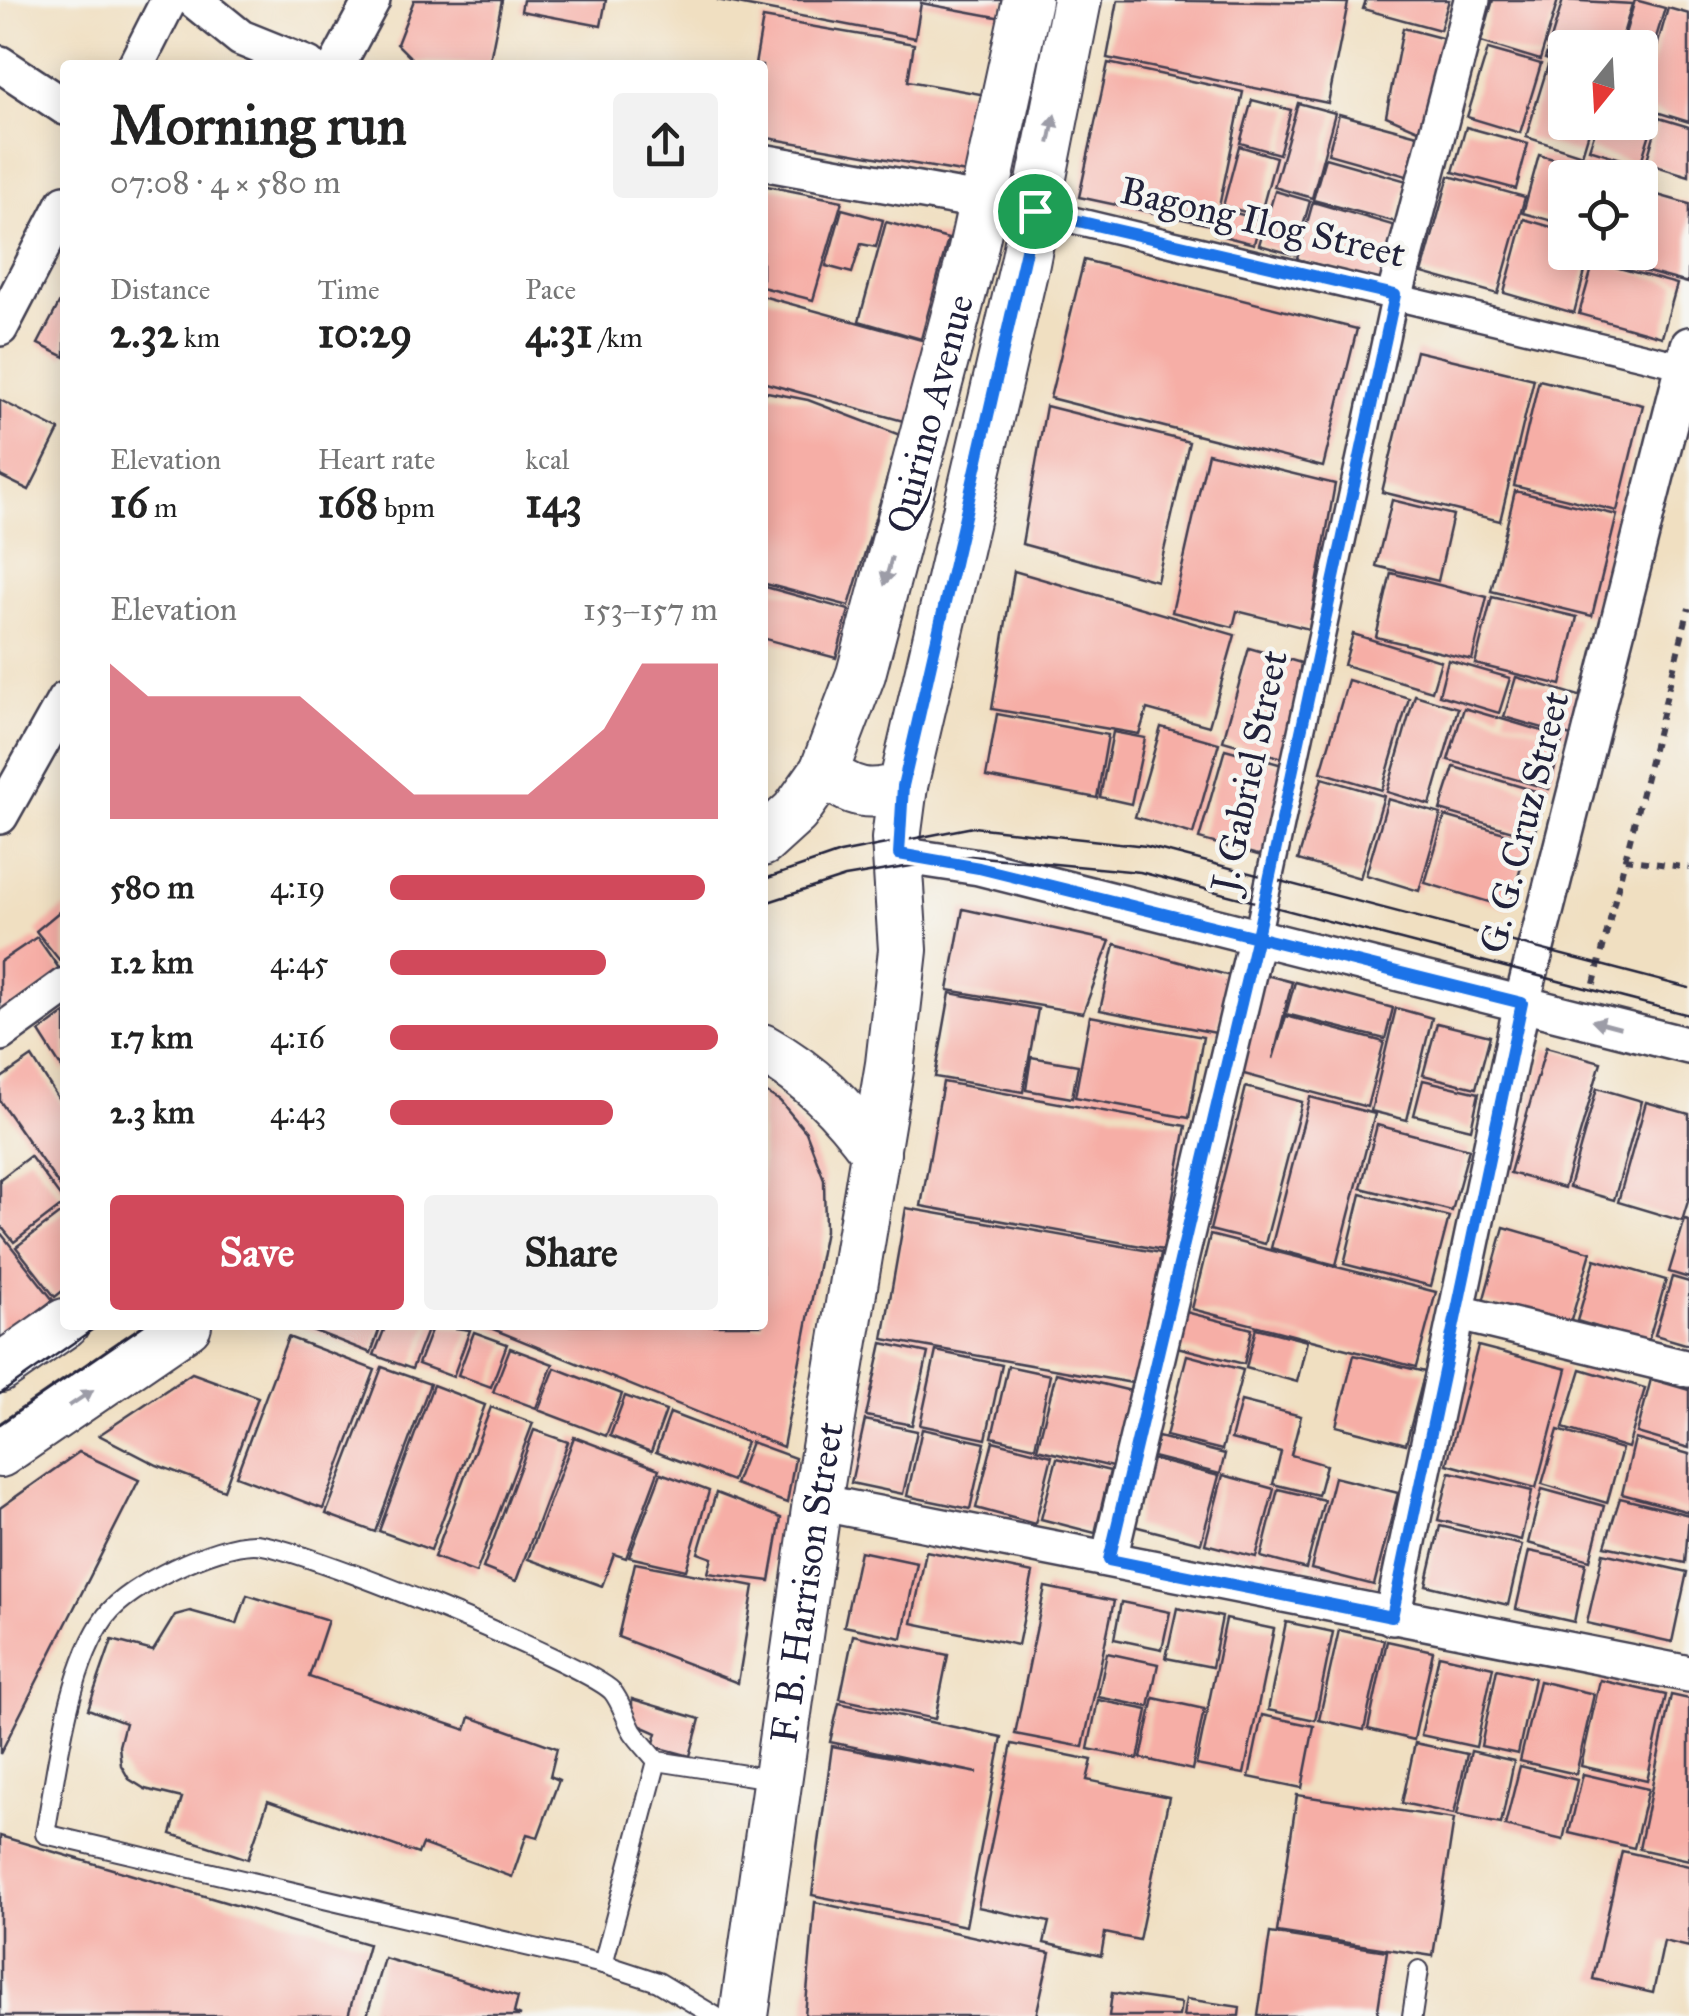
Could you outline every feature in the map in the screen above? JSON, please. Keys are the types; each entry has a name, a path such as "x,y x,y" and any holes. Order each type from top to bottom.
{"main road":[{"name":"Quirino Avenue","path":"778,827 824,771 860,674 984,200 1027,0"},
{"name":"Quirino Avenue","path":"898,847 903,786 1035,211 1077,0"},
{"path":"824,771 840,785 861,794 882,794 903,786"},
{"name":"F. B. Harrison Street","path":"744,2016 817,1502 876,1153 900,984 898,847"},
{"path":"768,1051 808,1074 849,1116 876,1153"},
{"path":"0,1368 60,1326"},
{"path":"0,1453 180,1330"}],"street":[{"path":"139,60 169,0"},
{"path":"194,0 241,38 296,60"},
{"path":"340,60 372,0"},
{"name":"J. Gabriel Street","path":"1109,1560 1257,936 1395,295 1472,0"},
{"path":"0,64 60,103"},
{"name":"Bagong Ilog Street","path":"768,163 984,200 1395,295 1686,355"},
{"path":"0,328 13,270 60,209"},
{"name":"G. G. Cruz Street","path":"1392,1617 1522,1003 1686,355"},
{"path":"0,816 60,709"},
{"path":"898,847 1689,1046"},
{"path":"0,1033 60,990"},
{"path":"1459,1313 1689,1369"},
{"path":"817,1502 1689,1674"}],"lane":[{"path":"714,2016 658,1982 602,1964 46,1834 73,1690 107,1615 152,1582 203,1555 255,1544 323,1562 558,1659 612,1692 634,1733 657,1761 777,1780"},
{"path":"602,1964 657,1761"},
{"path":"1412,2016 1419,1970"}],"path":[{"path":"1585,1019 1689,608"},
{"path":"1626,859 1689,868"}],"building":[{"path":"414,0 502,0 490,60 413,60 397,44"},
{"path":"523,0 606,0 601,26 521,11"},
{"path":"717,0 1005,0 1002,18 921,3 915,38"},
{"path":"1118,0 1348,3 1328,103 1107,58"},
{"path":"1366,0 1449,0 1440,30 1363,9"},
{"path":"1493,0 1558,0 1540,60 1481,42"},
{"path":"1563,0 1632,4 1624,30 1554,30"},
{"path":"1635,0 1665,8 1658,31 1626,30"},
{"path":"1668,8 1689,14 1689,122 1658,113 1658,43"},
{"path":"763,18 914,44 908,81 986,95 972,174 768,138 768,60 756,60"},
{"path":"1403,28 1449,40 1425,133 1386,116"},
{"path":"1488,49 1541,64 1520,133 1467,117"},
{"path":"1108,63 1243,92 1215,226 1079,197"},
{"path":"1548,65 1548,140 1587,140 1582,155 1526,137"},
{"path":"1252,100 1291,110 1279,154 1240,143"},
{"path":"1298,103 1335,113 1312,198 1274,187"},
{"path":"1339,114 1421,136 1410,177 1328,154"},
{"path":"1659,118 1689,127 1689,176 1658,167 1658,160 1647,160 1653,140 1658,140"},
{"path":"1466,127 1528,144 1516,189 1453,172"},
{"path":"1592,140 1648,140 1642,160 1624,160 1589,149"},
{"path":"1239,146 1276,157 1260,216 1223,206"},
{"path":"1539,155 1557,160 1548,160 1548,220 1523,213"},
{"path":"1325,158 1407,181 1396,222 1313,200"},
{"path":"1449,176 1525,197 1498,294 1422,273"},
{"path":"768,186 842,201 813,300 768,289"},
{"path":"1275,191 1310,201 1295,255 1259,245"},
{"path":"1658,195 1689,204 1688,283 1640,270 1658,270"},
{"path":"1313,202 1399,227 1383,283 1297,259"},
{"path":"842,209 883,220 876,247 861,244 852,273 826,266"},
{"path":"1222,209 1260,220 1254,244 1215,234"},
{"path":"1524,219 1548,226 1548,270 1585,270 1574,313 1504,293"},
{"path":"886,222 948,239 921,339 859,321"},
{"path":"1084,260 1357,329 1323,467 1050,398"},
{"path":"1591,270 1626,270 1677,284 1662,337 1579,314"},
{"path":"768,298 936,344 914,424 768,384"},
{"path":"60,302 60,355 38,344"},
{"path":"1416,351 1534,379 1500,521 1382,492"},
{"path":"1539,380 1643,405 1617,511 1514,486"},
{"path":"768,392 808,400 900,435 849,606 768,585"},
{"path":"0,400 59,430 29,490 0,476"},
{"path":"1046,406 1189,442 1157,581 1022,544"},
{"path":"1208,453 1335,484 1309,629 1237,611 1233,627 1172,612"},
{"path":"1515,491 1617,515 1592,616 1491,591"},
{"path":"1392,500 1453,515 1438,581 1376,566"},
{"path":"1014,571 1235,635 1209,726 1147,709 1139,734 992,709"},
{"path":"1391,573 1487,597 1472,660 1376,637"},
{"path":"768,588 849,610 836,658 768,640"},
{"path":"1492,597 1577,617 1561,685 1475,664"},
{"path":"1353,634 1441,661 1432,691 1344,665"},
{"path":"1249,648 1301,663 1286,759 1223,741"},
{"path":"1448,660 1510,678 1499,713 1439,695"},
{"path":"1516,677 1583,697 1571,736 1504,717"},
{"path":"1348,680 1409,698 1382,790 1321,772"},
{"path":"1415,695 1458,708 1430,805 1387,792"},
{"path":"1464,708 1563,737 1549,789 1448,760"},
{"path":"997,714 1108,735 1097,798 986,777"},
{"path":"1161,727 1219,743 1193,834 1135,817"},
{"path":"1113,732 1145,738 1131,804 1100,797"},
{"path":"1225,749 1286,766 1265,857 1199,839"},
{"path":"1454,767 1546,794 1533,837 1440,810"},
{"path":"1322,778 1384,796 1360,878 1298,860"},
{"path":"1388,799 1441,814 1419,891 1366,875"},
{"path":"1445,816 1529,840 1509,908 1425,883"},
{"path":"963,909 1110,941 1083,1013 948,990"},
{"path":"60,911 60,961 36,931"},
{"path":"37,937 60,970 60,976 0,1018 0,962"},
{"path":"1115,944 1230,976 1216,1033 1100,1010"},
{"path":"1258,973 1292,982 1273,1059 1286,1016 1384,1042 1367,1107 1233,1071"},
{"path":"1295,982 1393,1008 1385,1039 1286,1014"},
{"path":"950,993 1038,1009 1023,1092 935,1077"},
{"path":"1396,1008 1432,1018 1407,1120 1371,1111"},
{"path":"1090,1016 1203,1037 1189,1118 1075,1097"},
{"path":"60,1017 60,1065 39,1032"},
{"path":"1437,1023 1490,1036 1476,1088 1423,1075"},
{"path":"1546,1047 1601,1062 1564,1188 1510,1173"},
{"path":"32,1057 60,1101 60,1187 0,1101 0,1079"},
{"path":"1031,1057 1078,1065 1072,1098 1026,1090"},
{"path":"1423,1080 1479,1093 1471,1129 1414,1115"},
{"path":"943,1082 1186,1126 1163,1250 921,1206"},
{"path":"1246,1087 1302,1102 1265,1244 1210,1230"},
{"path":"1597,1088 1642,1101 1614,1200 1569,1187"},
{"path":"768,1094 780,1101 806,1132 824,1179 825,1231 783,1447 495,1330 768,1330"},
{"path":"1310,1097 1375,1114 1336,1265 1271,1248"},
{"path":"1646,1102 1689,1114 1689,1198 1682,1221 1618,1202"},
{"path":"1377,1125 1469,1149 1452,1211 1361,1188"},
{"path":"30,1156 60,1196 60,1207 14,1242 0,1225 0,1179"},
{"path":"1361,1194 1449,1217 1431,1286 1344,1264"},
{"path":"906,1208 1161,1253 1138,1384 883,1339"},
{"path":"60,1214 60,1293 55,1297 16,1247"},
{"path":"1685,1219 1689,1220 1689,1278 1669,1272"},
{"path":"1504,1227 1591,1252 1569,1327 1483,1302"},
{"path":"0,1232 53,1300 0,1340"},
{"path":"1210,1235 1436,1292 1416,1367 1192,1309"},
{"path":"1595,1259 1666,1280 1648,1342 1577,1321"},
{"path":"1672,1277 1689,1282 1689,1345 1655,1335"},
{"path":"1186,1312 1252,1329 1244,1364 1177,1347"},
{"path":"1256,1328 1307,1341 1297,1382 1246,1368"},
{"path":"312,1330 379,1330 371,1353"},
{"path":"384,1330 427,1330 412,1369 374,1355"},
{"path":"431,1330 470,1330 453,1377 418,1364"},
{"path":"474,1332 507,1344 491,1387 458,1375"},
{"path":"288,1337 375,1370 323,1509 236,1476"},
{"path":"882,1343 928,1353 912,1425 866,1416"},
{"path":"1478,1346 1567,1369 1536,1488 1447,1464"},
{"path":"510,1348 553,1364 536,1408 493,1392"},
{"path":"936,1351 1002,1365 986,1439 920,1425"},
{"path":"1187,1355 1243,1370 1222,1450 1166,1436"},
{"path":"1354,1355 1425,1372 1406,1444 1336,1426"},
{"path":"1008,1366 1050,1375 1035,1447 992,1437"},
{"path":"382,1367 430,1384 375,1532 326,1514"},
{"path":"555,1368 622,1394 606,1436 538,1410"},
{"path":"1581,1369 1645,1388 1628,1448 1563,1428"},
{"path":"192,1373 258,1397 224,1490 157,1465 99,1435"},
{"path":"1056,1373 1131,1391 1112,1467 1037,1449"},
{"path":"1651,1379 1689,1390 1689,1448 1637,1433"},
{"path":"433,1385 485,1405 431,1550 379,1531"},
{"path":"625,1396 666,1411 651,1452 610,1436"},
{"path":"1241,1401 1301,1416 1291,1455 1326,1465 1318,1495 1273,1484 1281,1452 1231,1439"},
{"path":"491,1407 533,1423 476,1573 434,1557"},
{"path":"670,1413 746,1442 732,1481 656,1452"},
{"path":"865,1420 917,1431 903,1494 851,1483"},
{"path":"922,1429 985,1443 970,1509 907,1496"},
{"path":"534,1430 568,1442 516,1581 483,1568"},
{"path":"1558,1430 1622,1449 1607,1503 1542,1484"},
{"path":"574,1437 659,1469 626,1558 614,1554 602,1586 528,1559"},
{"path":"1158,1437 1225,1454 1220,1474 1153,1457"},
{"path":"1635,1439 1689,1454 1689,1512 1622,1494"},
{"path":"993,1441 1052,1456 1035,1524 976,1508"},
{"path":"751,1442 795,1458 787,1503 735,1484"},
{"path":"79,1452 139,1480 0,1754 0,1508"},
{"path":"1057,1458 1110,1471 1095,1533 1041,1519"},
{"path":"1151,1459 1219,1476 1201,1543 1134,1526"},
{"path":"1450,1472 1532,1491 1521,1540 1438,1520"},
{"path":"661,1473 709,1491 686,1570 629,1557"},
{"path":"1223,1475 1274,1489 1256,1557 1205,1544"},
{"path":"1334,1477 1398,1493 1374,1585 1311,1569"},
{"path":"1278,1489 1324,1500 1306,1569 1261,1557"},
{"path":"1542,1489 1604,1506 1590,1560 1528,1543"},
{"path":"716,1493 781,1518 770,1581 708,1573 712,1558 698,1553"},
{"path":"1620,1498 1689,1515 1685,1563 1605,1546"},
{"path":"1440,1526 1522,1545 1508,1605 1426,1585"},
{"path":"860,1551 917,1563 902,1638 844,1626"},
{"path":"926,1551 1033,1573 1018,1645 912,1623"},
{"path":"1529,1551 1586,1563 1574,1622 1516,1609"},
{"path":"1603,1553 1687,1572 1672,1642 1587,1623"},
{"path":"635,1563 754,1586 738,1683 618,1637"},
{"path":"1045,1587 1114,1601 1083,1747 1015,1734"},
{"path":"247,1595 328,1620 309,1677 466,1730 470,1717 557,1748 550,1776 559,1780 538,1837 527,1834 512,1877 422,1844 418,1854 268,1801 248,1859 171,1834 182,1798 145,1789 129,1779 121,1765 119,1746 125,1723 88,1709 112,1640 153,1651 175,1615 190,1611 237,1624"},
{"path":"1121,1602 1170,1612 1162,1649 1114,1639"},
{"path":"1177,1608 1222,1617 1212,1667 1166,1658"},
{"path":"1226,1619 1274,1629 1244,1774 1196,1765"},
{"path":"1286,1622 1333,1632 1315,1720 1268,1710"},
{"path":"1339,1630 1384,1640 1364,1730 1319,1720"},
{"path":"853,1635 948,1655 935,1719 840,1699"},
{"path":"1387,1641 1433,1651 1414,1740 1368,1729"},
{"path":"1107,1653 1158,1664 1149,1707 1098,1697"},
{"path":"1439,1655 1493,1667 1476,1747 1421,1735"},
{"path":"1497,1669 1534,1678 1518,1754 1481,1746"},
{"path":"1600,1680 1666,1695 1647,1781 1581,1766"},
{"path":"1539,1681 1594,1694 1576,1774 1520,1761"},
{"path":"1671,1695 1689,1699 1689,1860 1639,1849"},
{"path":"1154,1698 1204,1709 1192,1770 1141,1758"},
{"path":"632,1699 700,1719 690,1756 653,1746 657,1733 632,1722"},
{"path":"1098,1700 1148,1710 1138,1759 1088,1749"},
{"path":"839,1703 1002,1737 966,1926 812,1895 832,1746 978,1773 830,1742"},
{"path":"1262,1715 1314,1726 1302,1788 1249,1777"},
{"path":"1415,1743 1467,1754 1454,1814 1402,1803"},
{"path":"1012,1744 1092,1760 1087,1780 1169,1797 1139,1940 1105,1933 1101,1956 1044,1943 1049,1922 978,1907"},
{"path":"1471,1751 1514,1761 1501,1824 1457,1815"},
{"path":"1520,1766 1577,1780 1563,1840 1505,1826"},
{"path":"1583,1774 1648,1789 1634,1848 1569,1833"},
{"path":"1297,1795 1454,1819 1433,1956 1277,1932"},
{"path":"0,1836 368,1944 348,2016 0,2016"},
{"path":"1622,1851 1689,1866 1689,1947 1664,1941 1653,1993 1593,1979"},
{"path":"815,1902 1050,1953 1036,2016 805,2016"},
{"path":"1270,1933 1387,1951 1377,2016 1258,2016"},
{"path":"384,1958 518,1997 514,2013 521,2016 367,2016"},
{"path":"1112,1993 1181,2003 1179,2016 1109,2016"},
{"path":"1186,1999 1240,2007 1239,2016 1183,2016"}],"tram line":[{"path":"768,878 840,853 973,827 1146,846 1689,988"},
{"path":"768,902 845,877 971,856 1140,872 1689,1015"},
{"path":"0,1394 92,1330"},
{"path":"0,1424 137,1330"}],"route":[{"path":"1035,211 903,786 896,839 899,854 979,868 1257,936 1522,1003 1392,1617 1109,1560 1257,936 1395,295 1035,211"}]}
